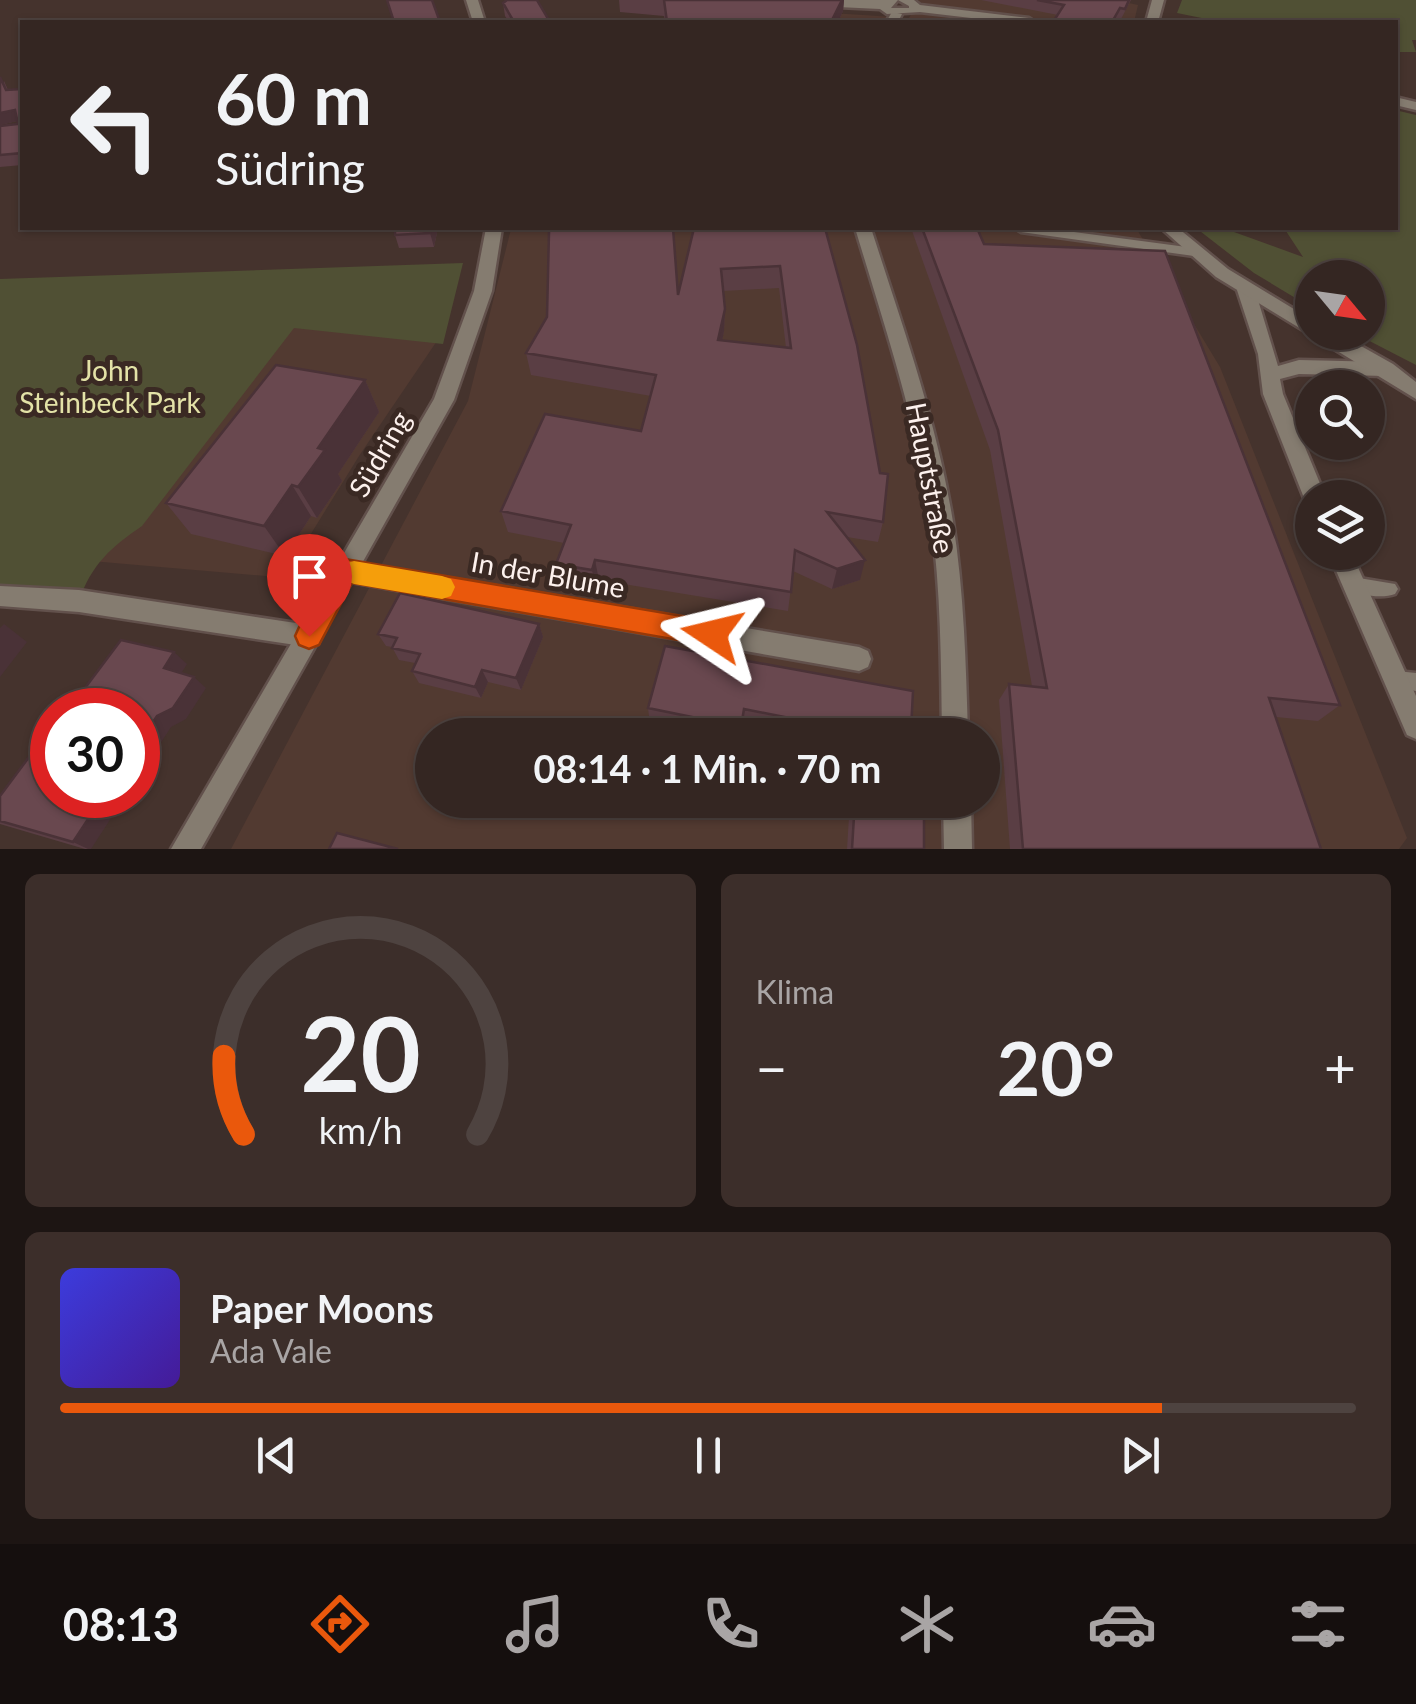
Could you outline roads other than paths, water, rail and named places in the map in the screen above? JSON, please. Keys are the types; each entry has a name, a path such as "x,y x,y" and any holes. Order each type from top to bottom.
{"street":[{"path":"903,0 916,8 1013,20"},
{"path":"800,2 887,3 894,18 916,8"},
{"name":"Südring","path":"186,849 432,424 458,372 483,290 494,230"},
{"name":"Hauptstraße","path":"864,230 909,375 937,493 948,588 954,718"},
{"path":"1171,230 1246,290 1295,318"},
{"path":"1246,290 1287,432 1307,480"},
{"path":"1353,350 1416,392"},
{"path":"1269,376 1299,367 1386,369"},
{"path":"1346,570 1406,681 1416,726"},
{"name":"In der Blume","path":"345,571 859,658"},
{"path":"0,596 79,601 309,636"},
{"path":"957,818 958,849"}],"lane":[{"path":"1035,230 1194,252"},
{"path":"1287,432 1295,433"},
{"path":"1353,585 1389,589"}],"park label":[{"name":"John Steinbeck Park","path":"110,387"}]}
